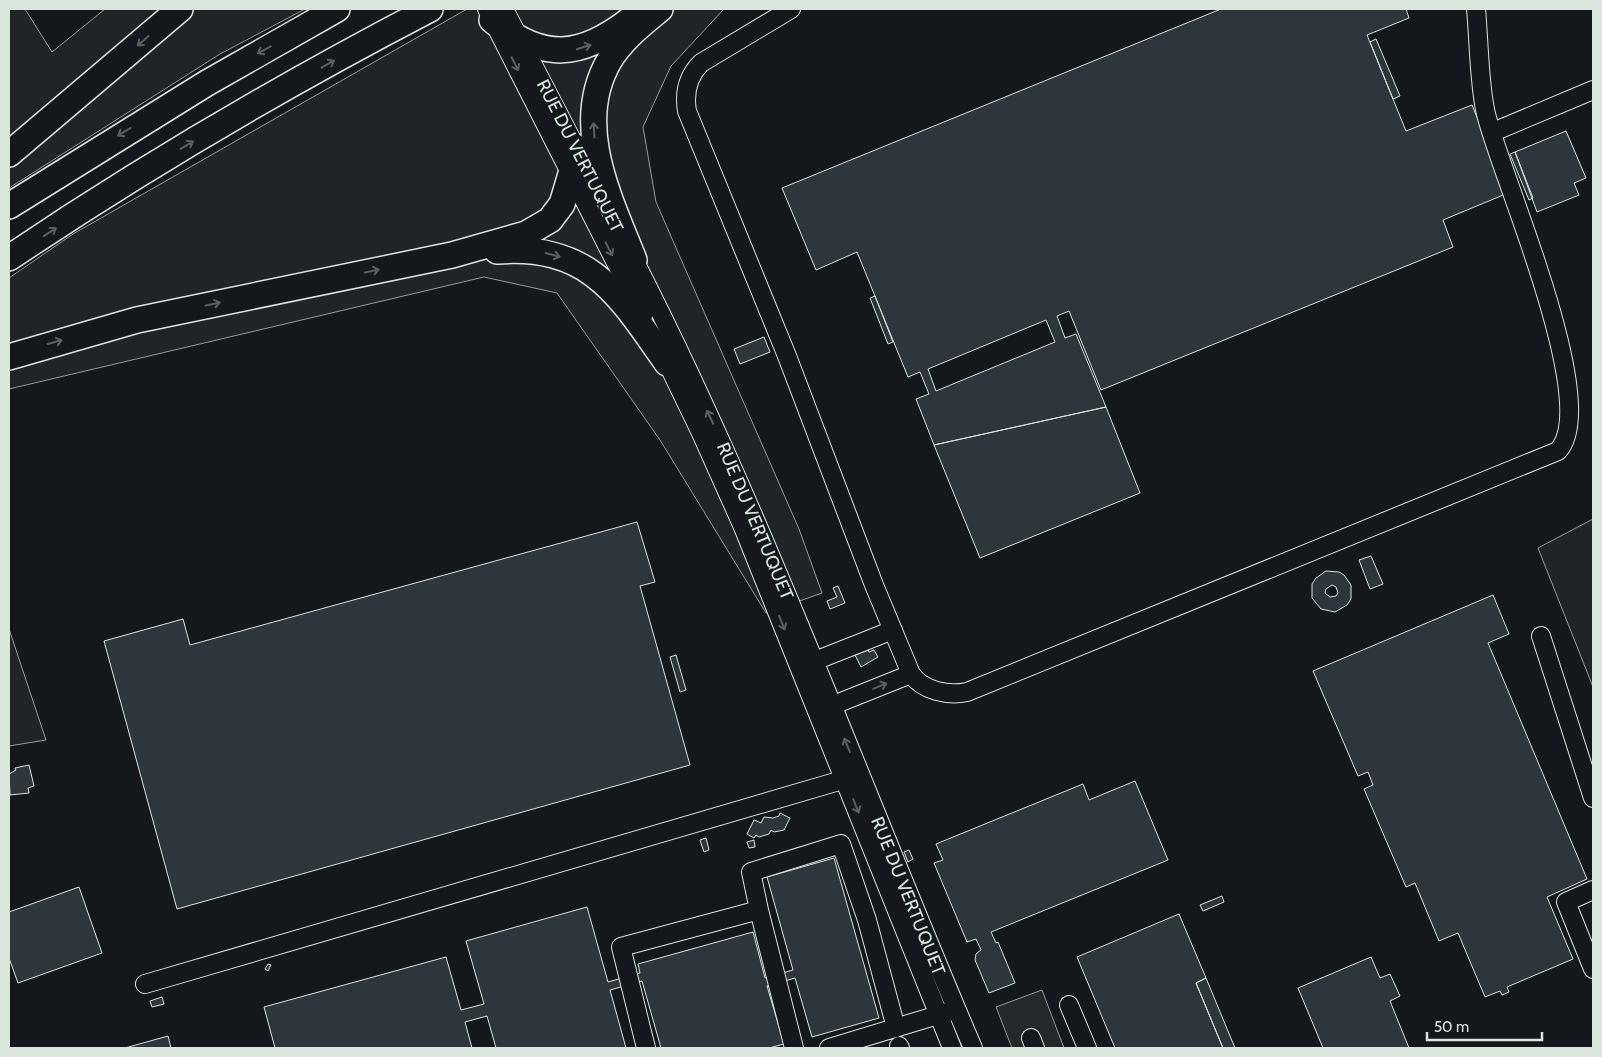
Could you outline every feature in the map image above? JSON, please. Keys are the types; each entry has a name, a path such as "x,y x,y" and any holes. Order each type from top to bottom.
{"highway":[{"path":"9,154 180,9"},
{"path":"9,206 181,98 337,9"},
{"path":"9,258 117,188 217,127 430,9"},
{"path":"497,13 520,39 557,50 576,50 606,37 645,9"},
{"path":"634,260 602,177 596,151 594,120 598,92 609,61 625,41 660,9"},
{"path":"9,357 137,320 452,255 515,238 542,227 562,204 571,174 575,147"},
{"path":"452,255 530,251 556,255 580,265 600,279 622,300 667,363"}],"street":[{"path":"792,9 701,63 692,74 686,88 687,111 911,674 919,683 951,694 967,692 1564,446 1574,432 1580,399 1566,322 1485,107 1476,9"},
{"name":"RUE DU VERTUQUET","path":"497,13 571,174 667,363 807,664"},
{"name":"RUE DU VERTUQUET","path":"520,39 634,260 729,457 852,777 952,1048"},
{"path":"1493,132 1593,90"},
{"path":"807,664 893,630"},
{"path":"1541,636 1593,798"},
{"path":"825,708 911,674"},
{"name":"RUE DU VERTUQUET","path":"852,777 973,1048"},
{"path":"145,984 852,777"},
{"path":"794,1048 751,872 841,844 867,920 896,1028"},
{"path":"1593,890 1566,902 1593,969"},
{"path":"646,1048 621,946 759,910"},
{"path":"1069,1005 1087,1048"},
{"path":"829,1048 956,1009"}],"shaded area":[{"path":"9,9 25,9 52,52 105,9 305,9 220,54 9,188"},
{"path":"467,9 724,9 671,66 643,127 656,202 799,529 822,593 766,613 660,440 557,293 484,277 9,389 9,278 73,234"},
{"path":"1593,519 1593,687 1538,548"},
{"path":"9,629 46,740 9,746"},
{"path":"1042,990 1064,1048 1012,1048 996,1007"}],"building":[{"path":"1221,9 1406,9 1409,18 1367,35 1406,131 1472,105 1508,193 1443,220 1453,247 1101,390 1069,311 1057,316 1065,338 1076,334 1106,407 934,445 916,399 929,394 920,372 908,377 857,252 816,270 782,188","holes":["1046,320 1055,342 936,391 928,369"]},
{"path":"1376,39 1400,96 1393,99 1370,42"},
{"path":"1566,131 1586,178 1574,183 1579,195 1537,212 1515,152"},
{"path":"1515,152 1533,198 1529,200 1510,154"},
{"path":"875,296 893,342 888,344 870,298"},
{"path":"764,337 770,352 740,364 734,349"},
{"path":"1106,407 1140,493 980,558 934,445"},
{"path":"637,522 655,582 640,586 690,765 177,909 104,641 183,619 190,645"},
{"path":"1371,556 1383,584 1370,589 1359,560"},
{"path":"1326,571 1339,572 1344,575 1351,585 1351,599 1347,605 1335,612 1321,609 1312,598 1312,584 1316,578","holes":["1332,585 1336,587 1338,593 1336,596 1330,597 1325,593 1326,589"]},
{"path":"838,586 845,603 830,609 827,601 837,597 833,588"},
{"path":"1493,595 1509,634 1488,643 1587,879 1547,897 1573,959 1507,987 1509,992 1502,995 1500,991 1485,997 1458,933 1439,941 1415,883 1406,887 1364,789 1373,785 1368,772 1358,776 1313,671"},
{"path":"868,650 869,652 874,650 878,657 861,667 855,655"},
{"path":"676,655 686,690 680,692 670,657"},
{"path":"29,765 34,786 28,788 29,793 10,795 9,774 16,770 15,768"},
{"path":"1135,781 1168,860 991,932 996,943 998,942 1015,983 989,993 975,960 976,954 981,950 976,939 967,942 934,863 943,860 936,844 1083,784 1089,800"},
{"path":"780,813 790,818 784,830 774,832 771,830 769,834 759,837 756,835 754,838 747,834 754,820 761,823 764,817 773,818 779,816"},
{"path":"706,838 709,850 704,852 700,840"},
{"path":"754,840 755,847 749,848 747,842"},
{"path":"909,850 913,859 908,862 904,852"},
{"path":"834,858 879,1018 812,1037 795,978 767,986 784,1044 769,1048 661,1048 642,981 610,990 626,1048 496,1048 487,1016 465,1022 472,1048 275,1048 264,1007 446,957 461,1010 484,1004 466,941 587,907 608,982 640,973 638,964 753,932 765,978 793,970 767,877"},
{"path":"79,887 102,953 18,983 9,958 9,912"},
{"path":"1222,896 1224,902 1203,911 1200,905"},
{"path":"1179,914 1206,978 1196,983 1223,1048 1115,1048 1077,957"},
{"path":"1371,957 1380,978 1390,974 1400,996 1390,1001 1409,1048 1323,1048 1298,988"},
{"path":"268,964 271,965 268,971 265,969"},
{"path":"1206,978 1235,1048 1223,1048 1196,983"},
{"path":"162,997 164,1004 152,1007 150,1001"},
{"path":"168,1036 171,1048 125,1048"}]}
